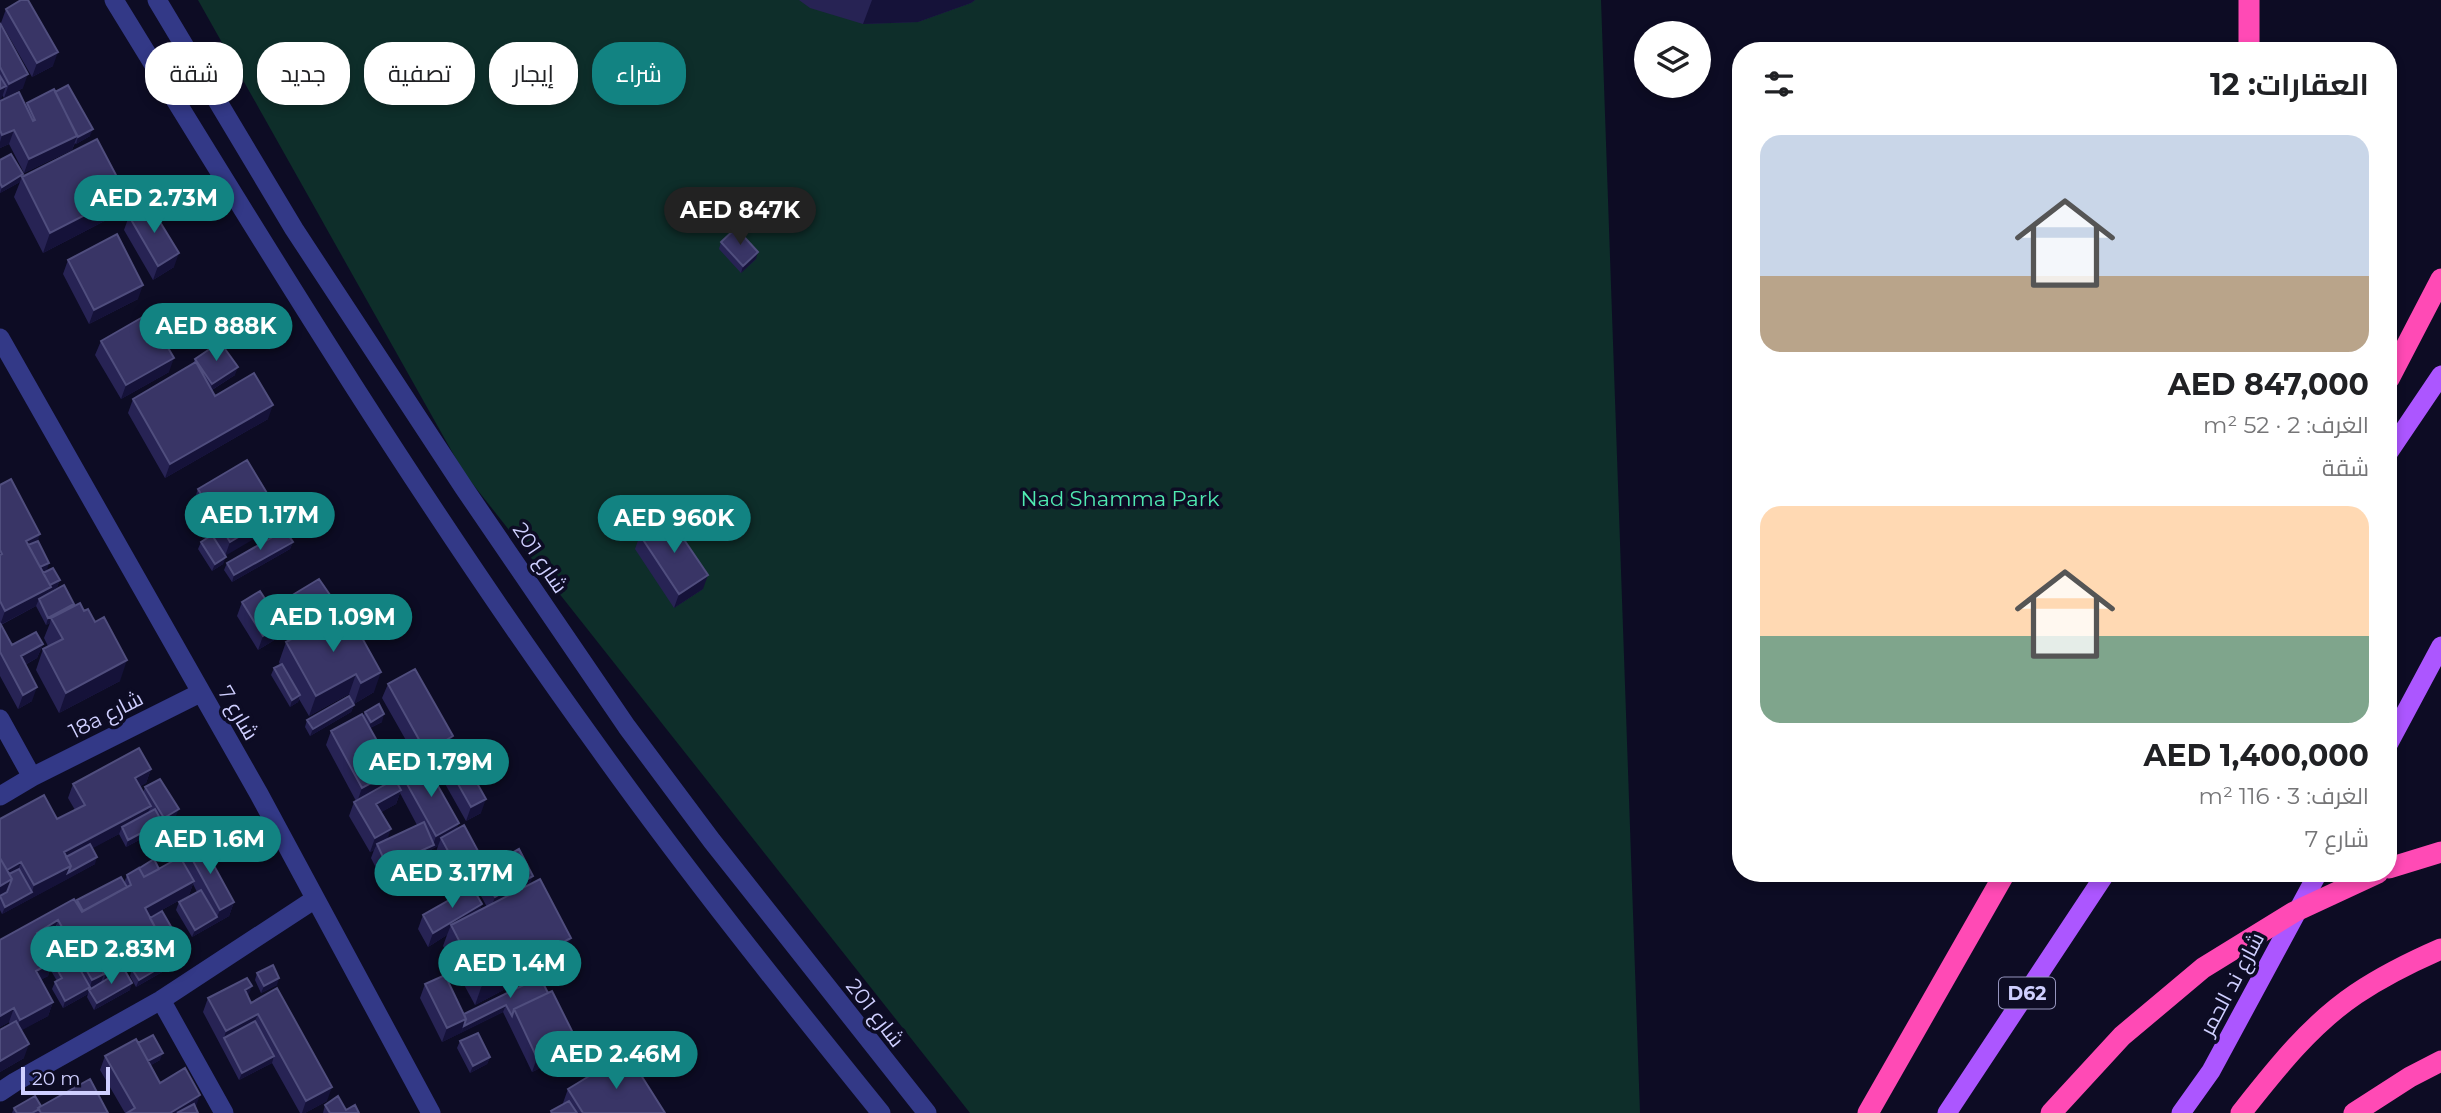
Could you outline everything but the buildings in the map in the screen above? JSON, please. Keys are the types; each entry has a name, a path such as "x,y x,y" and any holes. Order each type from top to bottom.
{"highway":[{"path":"2249,0 2249,42"},
{"path":"2397,364 2441,279"},
{"path":"2397,866 2441,852"},
{"path":"1868,1113 2000,882"},
{"path":"2051,1113 2122,1036 2203,968 2294,912 2359,882"},
{"path":"2241,1113 2313,1029 2354,995 2400,967 2441,949"},
{"path":"2354,1113 2410,1076 2441,1061"}],"main road":[{"path":"2397,440 2441,375"},
{"path":"2397,728 2441,646"},
{"name":"D62","path":"1947,1113 2100,882"},
{"name":"شارع ند الحمر","path":"2181,1113 2211,1071 2313,882"}],"street":[{"path":"114,0 267,250 456,543 606,758 766,972 881,1113"},
{"name":"شارع 201","path":"157,0 302,240 464,488 627,727 720,852 927,1113"},
{"name":"شارع 7","path":"0,338 315,899 431,1113"},
{"name":"18a شارع","path":"0,796 32,777 200,693"},
{"path":"0,719 32,777"},
{"path":"0,1092 161,1000 315,899"},
{"path":"161,1000 224,1113"}],"green space":[{"name":"Nad Shamma Park","path":"198,0 1601,0 1640,1113 970,1113 464,473 257,105 350,105 350,42 257,42 257,105 243,80 243,42 222,42"}]}
